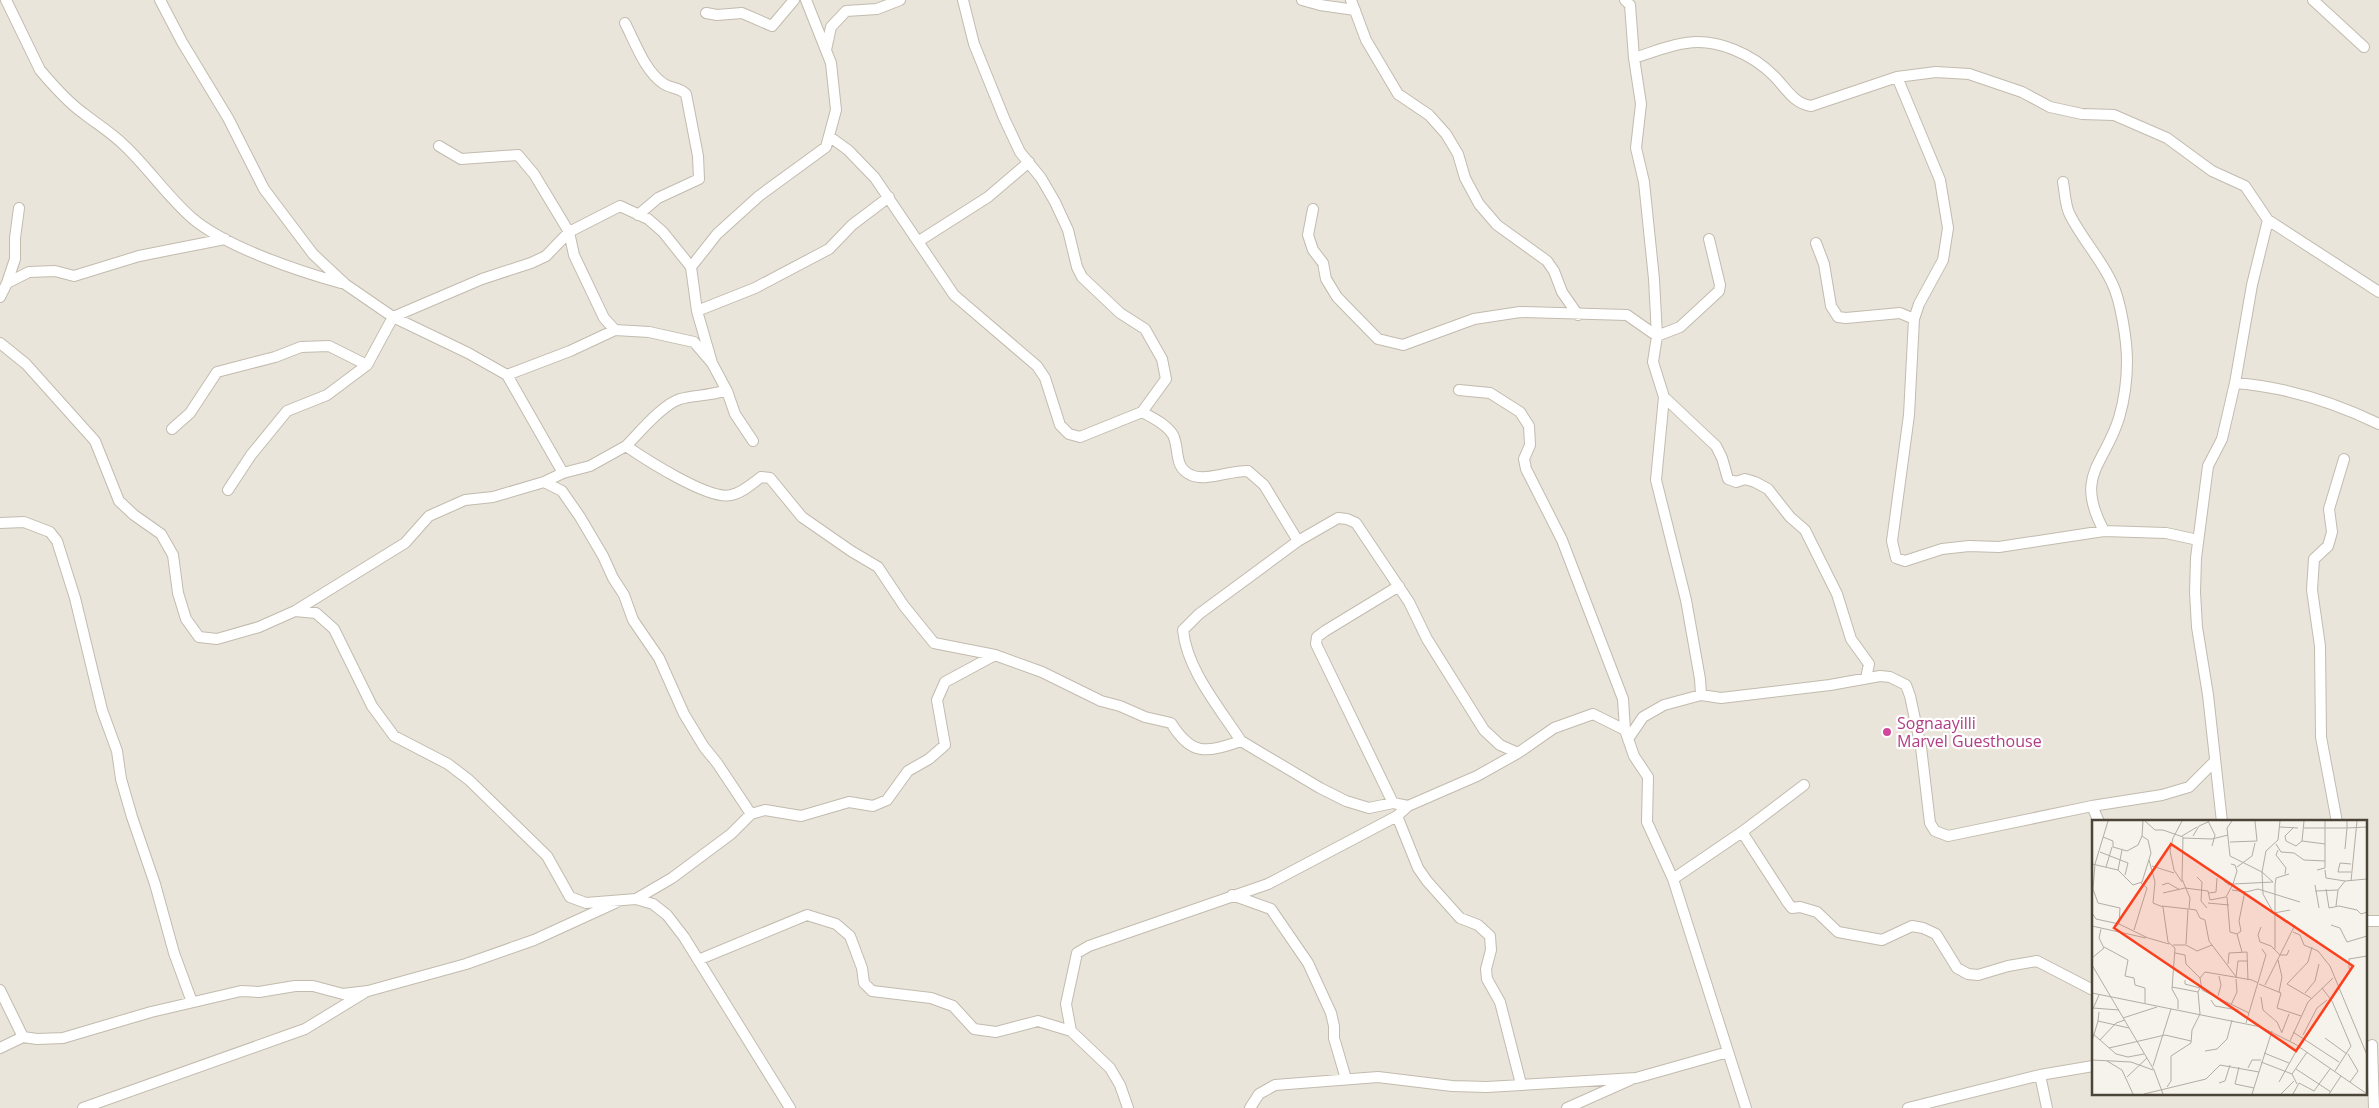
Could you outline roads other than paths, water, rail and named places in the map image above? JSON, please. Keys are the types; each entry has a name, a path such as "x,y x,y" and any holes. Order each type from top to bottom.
{"street":[{"path":"6,0 40,70 81,112 101,125 126,147 182,209 214,234 306,273 345,284"},
{"path":"160,0 182,42 228,118 270,201 313,254 345,284 393,317 468,353 507,375 563,473"},
{"path":"706,13 717,15 742,13 772,26 794,0"},
{"path":"691,267 717,234 759,196 826,147 836,110 831,63 806,0"},
{"path":"826,50 832,27 846,11 877,9 900,0"},
{"path":"830,136 860,162 889,197 954,295 1037,366 1045,378 1060,425 1069,434 1080,437 1142,412 1166,379 1162,359 1145,329 1120,313 1082,276 1077,266 1068,230 1055,202 1041,178 1020,152 1004,118 974,44 962,0"},
{"path":"1302,0 1320,5 1353,5 1366,40 1381,62 1398,94 1429,115 1446,134 1458,154 1465,178 1479,204 1497,225 1547,261 1554,271 1562,292 1578,315"},
{"path":"1625,0 1630,5 1634,58 1642,104 1636,148 1644,182 1657,336 1653,362 1664,397 1656,480 1686,600 1700,679 1701,695"},
{"path":"2312,0 2364,47"},
{"path":"625,23 652,72 664,84 681,89 686,94 698,156 699,179 658,198 638,215"},
{"path":"1634,58 1686,43 1714,42 1753,60 1773,75 1788,94 1802,105 1812,106 1897,77 1936,72 1969,74 2022,92 2050,107 2082,114 2114,115 2167,138 2212,171 2245,186 2268,220 2379,292"},
{"path":"1897,77 1940,180 1948,228 1943,260 1914,319 1909,415 1892,542 1896,558 1906,561 1942,549 1969,546 1999,547 2104,531 2144,531 2198,540"},
{"path":"439,146 461,159 518,155 534,174 568,232 574,256 604,318 615,330"},
{"path":"919,240 988,197 1028,162"},
{"path":"2063,182 2069,214 2113,285 2121,310 2127,360 2119,418 2098,461 2092,479 2092,499 2096,515 2104,531"},
{"path":"697,311 755,288 829,248 852,225 889,197"},
{"path":"228,490 251,455 287,410 327,395 367,364 393,317 482,279 531,263 546,256 568,232 620,206 638,215 663,232 691,267 697,311 712,363 727,391 735,414 753,442"},
{"path":"0,297 15,259 15,238 20,208"},
{"path":"1313,209 1308,235 1313,250 1323,263 1326,279 1337,297 1378,339 1403,345 1474,319 1520,312 1627,316 1657,336"},
{"path":"2222,820 2196,610 2195,592 2198,540 2208,466 2222,439 2235,382 2252,285 2268,220"},
{"path":"7,282 29,272 56,272 74,276 139,256 225,239"},
{"path":"1657,336 1680,327 1719,291 1720,285 1709,239"},
{"path":"1816,243 1824,264 1831,306 1838,317 1846,318 1900,313 1914,319"},
{"path":"507,375 570,351 615,330 649,332 694,342 712,363"},
{"path":"0,343 26,364 95,442 119,501 134,516 161,534 173,555 178,593 186,619 199,637 217,639 259,627 295,611 405,543 429,516 465,500 493,497 544,482 563,473 590,466 626,446 653,418 679,400 723,391"},
{"path":"172,429 190,413 217,372 276,357 301,347 330,346 367,364"},
{"path":"2235,382 2263,385 2302,395 2353,412 2379,424"},
{"path":"1459,390 1490,393 1520,412 1529,426 1530,445 1524,459 1526,469 1562,540 1623,699 1627,735 1634,756 1648,778 1647,822 1672,879 1746,1108"},
{"path":"1664,397 1716,446 1722,458 1728,479 1736,482 1745,479 1768,489 1790,517 1805,530 1837,594 1851,640 1869,664 1866,678"},
{"path":"1142,412 1160,422 1173,436 1178,463 1191,476 1208,477 1236,470 1248,470 1264,485 1298,541"},
{"path":"626,446 654,465 716,495 731,496 751,485 761,476 770,478 802,517 851,552 878,566 904,606 934,643 995,656 1042,672 1101,701 1120,706 1145,717 1171,723 1182,741 1195,749 1224,746 1241,741"},
{"path":"2337,820 2321,737 2320,646 2312,590 2314,559 2328,546 2332,532 2329,509 2344,459"},
{"path":"544,482 562,491 580,517 624,595 633,620 659,658 689,722 704,748 717,763 750,814"},
{"path":"1408,806 1393,803 1370,808 1346,801 1320,788 1241,741 1205,685 1185,648 1183,630 1199,614 1298,541 1330,521 1338,518 1356,523 1399,586 1427,639 1484,730 1500,745 1518,753"},
{"path":"0,523 24,522 50,532 57,541 75,598 102,710 117,751 121,779 132,817 156,884 174,952 192,1002"},
{"path":"1393,803 1316,644 1316,637 1399,586"},
{"path":"295,611 316,613 334,629 372,706 394,736 448,764 470,780 547,856 570,897 586,903 636,899 672,878 731,834 750,814 765,810 800,816 849,802 873,806 887,800 908,771 929,759 945,745 937,700 944,682 995,656"},
{"path":"1627,735 1643,717 1664,705 1701,695 1721,698 1890,676 1906,684 1910,696 1921,747 1930,823 1939,835 1948,836 2092,806 2162,795 2189,787 2216,761"},
{"path":"1071,1031 1066,1004 1077,953 1089,946 1268,884 1397,816 1408,806 1477,776 1518,753 1554,728 1592,714 1627,735"},
{"path":"1672,879 1742,832 1804,785"},
{"path":"2092,806 2098,820"},
{"path":"1397,816 1418,868 1427,881 1460,918 1478,925 1490,936 1491,950 1486,969 1487,979 1500,1002 1520,1084"},
{"path":"1742,832 1792,908 1800,907 1817,912 1838,932 1882,940 1912,926 1923,928 1936,934 1957,968 1968,974 1978,975 2008,966 2037,961 2092,989"},
{"path":"1232,896 1271,909 1303,956 1331,1013 1334,1038 1346,1079"},
{"path":"636,899 653,904 667,915 698,960 790,1108"},
{"path":"0,1048 24,1037 37,1039 63,1038 151,1012 241,991 259,992 295,986 313,986 343,994 368,991 466,964 534,940 620,901"},
{"path":"698,960 807,915 836,924 850,936 862,968 864,983 872,991 938,1000 953,1006 974,1028 996,1032 1038,1021 1071,1031 1110,1068 1120,1085 1128,1108"},
{"path":"2366,921 2379,921"},
{"path":"0,990 24,1037"},
{"path":"83,1108 305,1029 368,991"},
{"path":"2372,1045 2374,1108"},
{"path":"1567,1108 1636,1078 1728,1052"},
{"path":"1908,1108 2040,1075 2092,1066"},
{"path":"2040,1075 2048,1108"},
{"path":"1250,1108 1259,1094 1275,1085 1346,1079 1378,1077 1469,1086 1636,1078"}],"place":[{"name":"Sognaayilli Marvel Guesthouse","path":"1887,732"}]}
